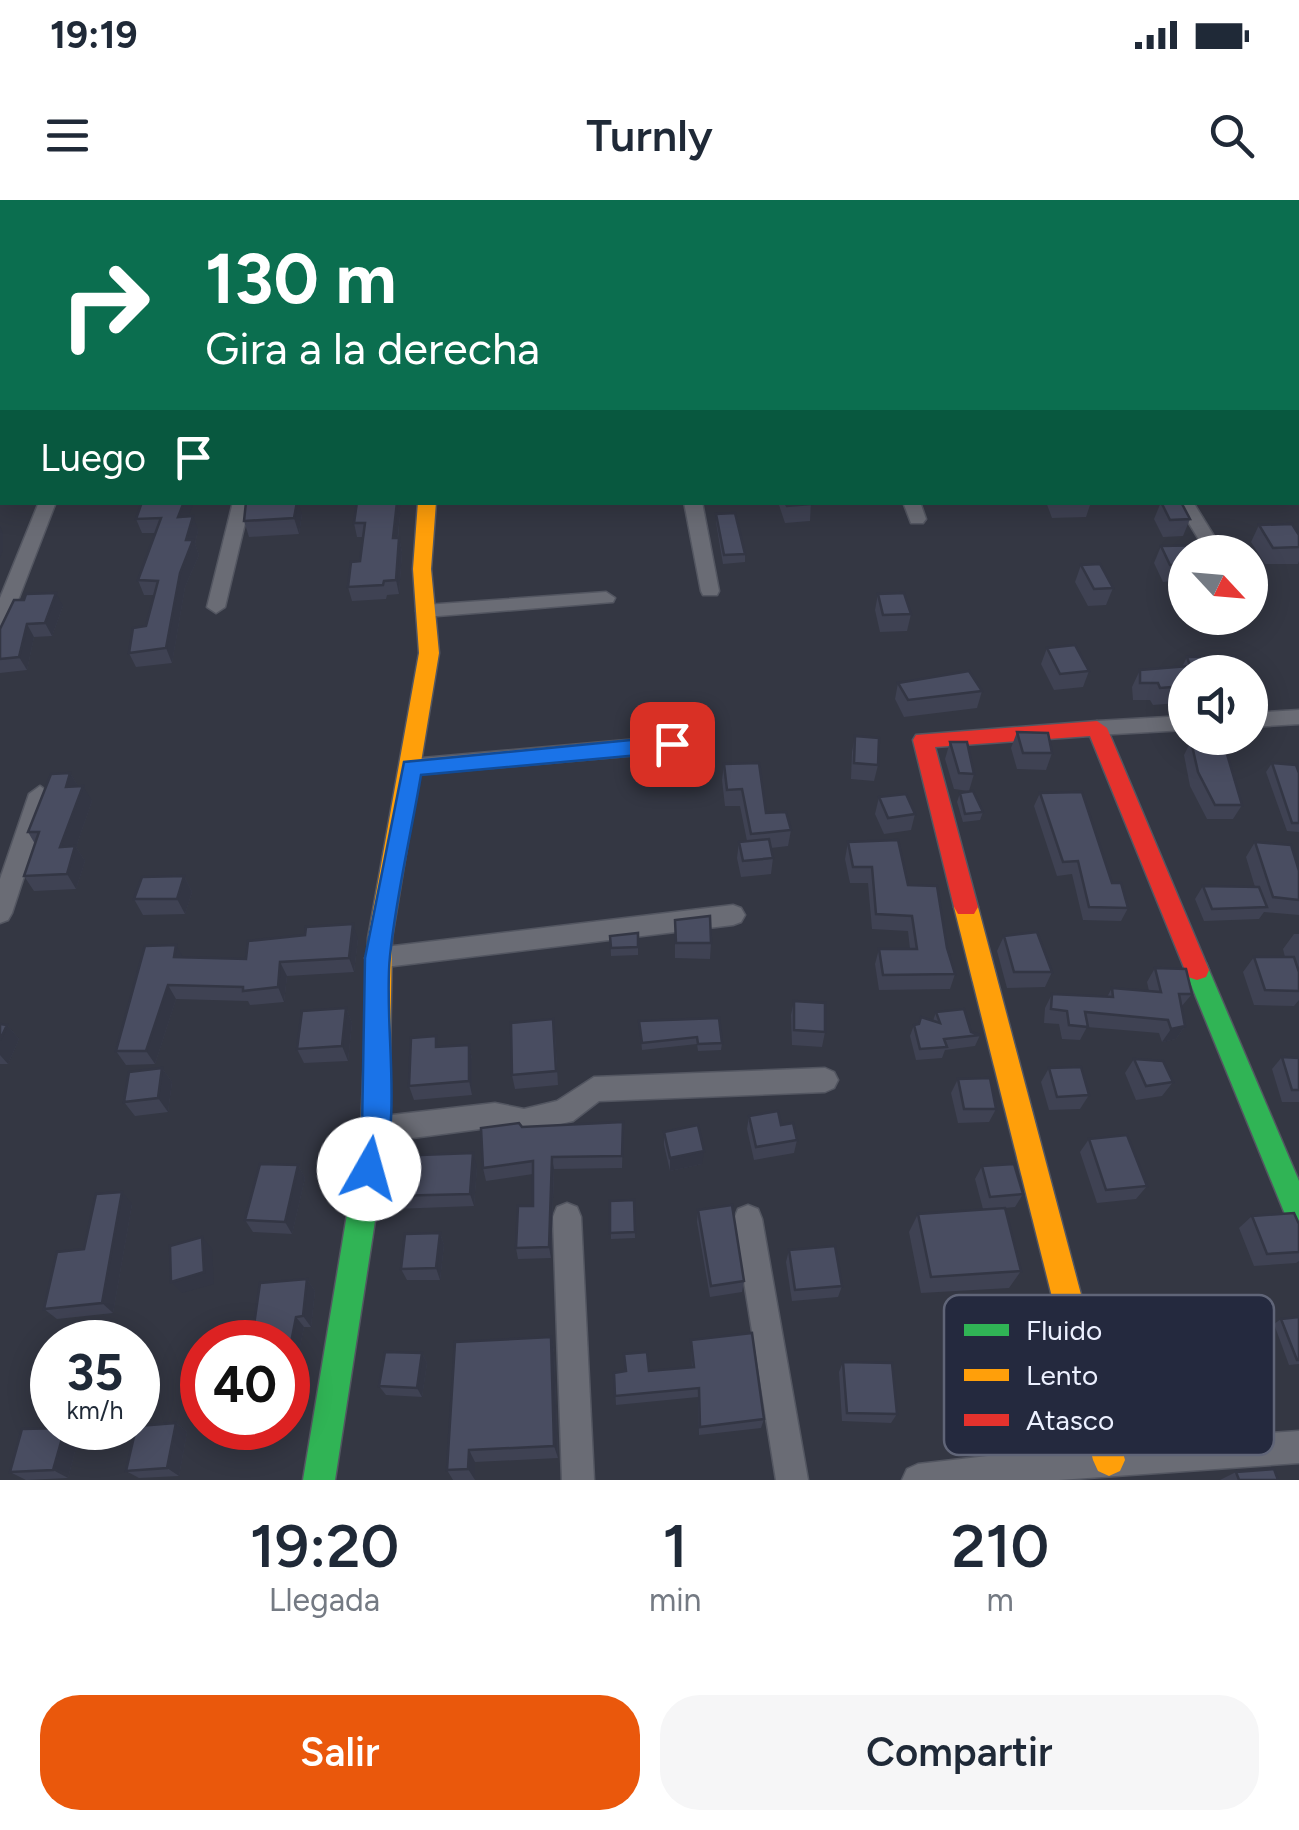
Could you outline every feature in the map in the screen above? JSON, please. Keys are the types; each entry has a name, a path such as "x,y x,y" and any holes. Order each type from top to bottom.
{"street":[{"path":"0,621 47,505"},
{"path":"216,607 241,505"},
{"path":"318,1480 375,1130 377,958 429,653 422,569 427,505"},
{"path":"695,505 710,590"},
{"path":"1186,505 1204,535"},
{"path":"425,611 606,598"},
{"path":"1268,719 1299,717"},
{"path":"1066,1295 923,740 1168,724"},
{"path":"1097,728 1299,1214"},
{"path":"412,768 672,744"},
{"path":"0,912 40,794"},
{"path":"377,958 733,915"},
{"path":"375,1130 495,1115 524,1121 564,1112 594,1089 826,1080"},
{"path":"567,1217 578,1480"},
{"path":"748,1219 792,1480"},
{"path":"1274,1449 1299,1447"},
{"path":"1108,1455 1109,1460"},
{"path":"918,1480 1078,1471 1109,1460 1182,1455"}],"building":[{"path":"141,505 183,505 178,517 193,516 186,540 193,540 180,573 166,648 129,653 133,628 146,626 158,581 138,580 161,518 136,519"},
{"path":"246,505 296,505 294,518 244,521"},
{"path":"357,505 397,505 393,538 399,538 396,580 384,581 383,585 348,587 351,562 360,561 365,523 354,523"},
{"path":"1162,505 1183,505 1190,519 1170,520"},
{"path":"735,513 745,554 724,555 716,514"},
{"path":"1292,524 1299,535 1299,547 1273,548 1259,525"},
{"path":"1100,564 1113,588 1094,589 1081,565"},
{"path":"56,593 45,623 27,624 19,657 0,659 0,629 14,600 24,600 26,594"},
{"path":"904,593 911,614 883,615 878,594"},
{"path":"1075,645 1089,671 1060,674 1047,648"},
{"path":"1168,668 1168,687 1140,683 1140,670"},
{"path":"969,671 982,691 908,700 898,683"},
{"path":"1017,732 1048,733 1052,753 1023,753"},
{"path":"855,736 879,738 878,765 854,763"},
{"path":"950,742 967,742 974,774 959,773"},
{"path":"1194,755 1227,755 1242,805 1215,805"},
{"path":"759,763 766,813 786,812 791,830 751,834 742,789 727,790 724,764"},
{"path":"1272,763 1296,765 1299,823 1292,823"},
{"path":"70,773 66,787 83,786 60,847 75,846 67,874 24,876 39,832 28,832 51,774"},
{"path":"973,791 983,812 965,814 960,793"},
{"path":"1082,792 1112,883 1121,883 1128,908 1089,907 1078,861 1063,862 1040,793"},
{"path":"906,794 915,814 888,818 879,797"},
{"path":"769,839 773,858 743,861 739,842"},
{"path":"898,840 908,885 937,886 955,974 883,975 879,949 917,949 912,916 876,914 872,867 853,867 848,842"},
{"path":"1255,842 1291,845 1299,871 1299,900 1273,897"},
{"path":"184,876 177,899 134,899 142,877"},
{"path":"1203,886 1259,887 1267,907 1212,909"},
{"path":"710,916 711,943 676,943 675,920"},
{"path":"353,924 349,958 280,962 278,987 243,991 243,987 168,985 146,1051 116,1051 145,946 176,945 174,957 246,959 248,941 305,935 306,927"},
{"path":"1037,932 1052,972 1014,972 1004,936"},
{"path":"638,933 638,947 611,948 610,936"},
{"path":"1254,957 1294,957 1299,991 1265,990"},
{"path":"1155,968 1186,969 1192,994 1179,994 1185,1026 1171,1029 1168,1020 1085,1012 1088,1027 1069,1025 1067,1011 1051,1009 1052,994 1113,997 1112,988 1161,992"},
{"path":"794,1001 825,1003 825,1032 794,1030"},
{"path":"346,1008 342,1046 297,1049 302,1011"},
{"path":"964,1009 971,1032 980,1035 944,1039 947,1047 920,1049 914,1025 919,1024 921,1017 940,1023 936,1012"},
{"path":"719,1018 722,1043 698,1044 697,1037 642,1043 639,1021"},
{"path":"553,1019 556,1071 512,1075 511,1023"},
{"path":"436,1036 436,1047 469,1045 469,1081 409,1086 411,1038"},
{"path":"1282,1057 1299,1058 1299,1090 1292,1090"},
{"path":"1134,1059 1163,1061 1173,1082 1146,1086"},
{"path":"1081,1067 1089,1095 1057,1097 1049,1068"},
{"path":"162,1068 158,1098 124,1102 129,1072"},
{"path":"990,1078 996,1109 964,1109 958,1079"},
{"path":"778,1111 781,1125 793,1123 797,1140 756,1147 749,1116"},
{"path":"623,1122 622,1156 552,1157 549,1247 516,1248 518,1206 533,1206 533,1161 483,1168 481,1128 519,1123 522,1127"},
{"path":"698,1125 704,1151 670,1158 664,1132"},
{"path":"1127,1135 1147,1186 1106,1190 1089,1139"},
{"path":"473,1153 470,1194 389,1196 394,1156"},
{"path":"260,1164 298,1165 285,1222 245,1220"},
{"path":"1014,1164 1023,1194 990,1197 982,1166"},
{"path":"122,1192 102,1303 44,1309 57,1252 84,1249 96,1194"},
{"path":"634,1200 635,1232 610,1233 610,1201"},
{"path":"732,1205 744,1281 711,1286 698,1210"},
{"path":"1005,1208 1021,1271 931,1277 918,1214"},
{"path":"1294,1213 1299,1224 1299,1252 1267,1254 1252,1216"},
{"path":"440,1233 436,1268 401,1269 405,1234"},
{"path":"202,1237 204,1272 171,1282 170,1246"},
{"path":"835,1246 842,1286 795,1290 789,1250"},
{"path":"307,1279 303,1316 295,1320 255,1320 260,1283"},
{"path":"1299,1317 1299,1360 1297,1360 1281,1319"},
{"path":"752,1333 764,1419 700,1427 699,1388 615,1396 614,1373 626,1371 624,1354 647,1352 649,1371 694,1367 691,1340"},
{"path":"551,1337 554,1446 469,1450 468,1469 447,1470 455,1342"},
{"path":"385,1352 422,1353 417,1388 379,1386"},
{"path":"843,1362 892,1363 897,1414 847,1413"},
{"path":"176,1423 167,1468 126,1471 131,1450 160,1450 160,1424"},
{"path":"22,1429 30,1429 30,1450 59,1450 53,1470 10,1472"},
{"path":"1274,1469 1278,1480 1239,1480 1236,1472"}],"traffic: fast":[{"path":"1197,970 1299,1214"},
{"path":"319,1480 375,1130 377,1057"}],"traffic: slow":[{"path":"377,1057 380,938 429,653 422,569 427,505"},
{"path":"966,907 1066,1295"},
{"path":"1108,1455 1109,1460"}],"traffic: jam":[{"path":"966,907 923,740 1097,728 1197,970"}],"route":[{"path":"369,1169 375,1130 377,958 412,768 672,744"}]}
